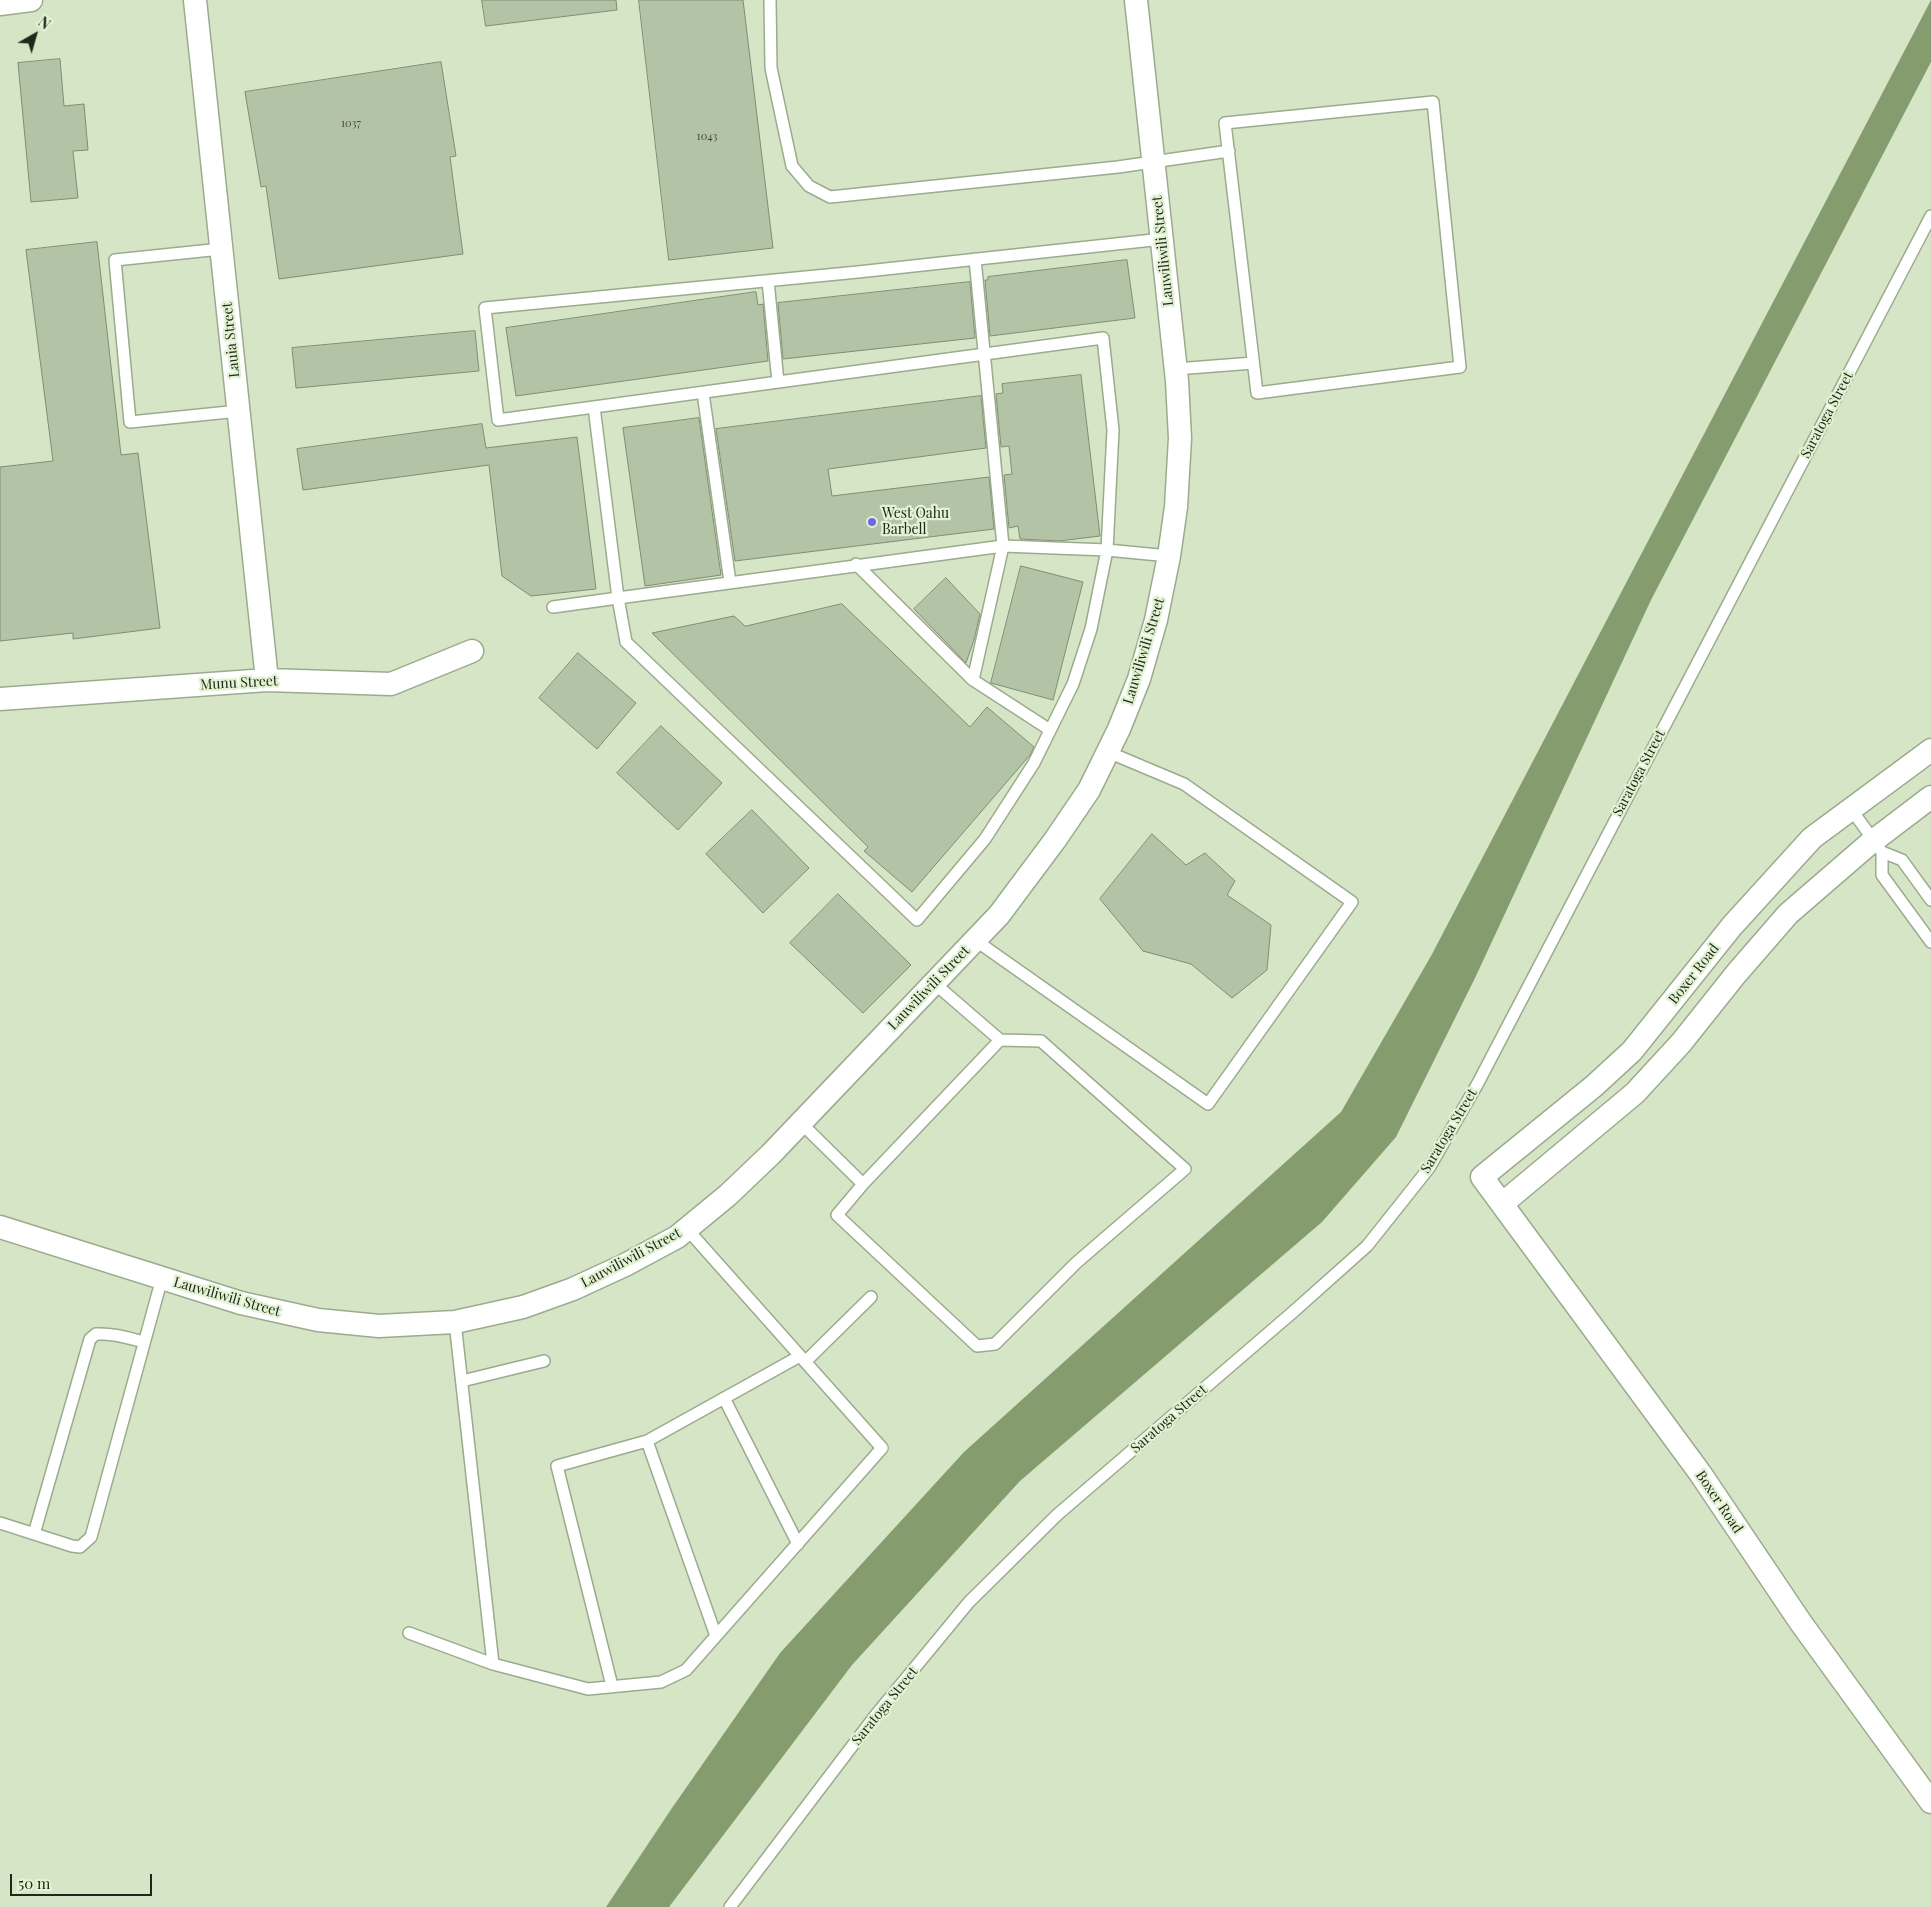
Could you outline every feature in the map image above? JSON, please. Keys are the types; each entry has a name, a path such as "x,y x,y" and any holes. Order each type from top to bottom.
{"street":[{"path":"0,4 31,0"},
{"name":"Lauia Street","path":"195,0 267,680"},
{"name":"Lauwiliwili Street","path":"0,1227 241,1303 318,1320 379,1326 456,1322 523,1306 573,1289 625,1265 678,1236 687,1229 728,1195 801,1123 999,916 1090,790 1119,730 1139,679 1156,620 1169,556 1176,507 1180,438 1176,369 1136,0"},
{"name":"Munu Street","path":"0,699 267,680 391,684 472,651"},
{"name":"Boxer Road","path":"1931,750 1812,838 1732,926 1632,1051 1594,1086 1482,1177 1700,1473 1801,1623 1931,1802"},
{"path":"1502,1204 1635,1093 1681,1043 1736,974 1788,914 1878,846 1931,797"}],"lane":[{"path":"770,0 771,68 792,166 809,186 830,197 1118,167 1229,151"},
{"path":"1433,102 1460,367 1257,393 1253,363 1225,123 1433,102"},
{"name":"Saratoga Street","path":"730,1907 876,1716 969,1602 1057,1515 1294,1312 1367,1246 1428,1168 1478,1083 1931,216"},
{"path":"594,407 618,598 626,642 917,920 985,839 1034,762 1073,684 1091,629 1107,550 1113,430 1103,338 498,420 485,308 1162,240"},
{"path":"220,249 115,260 130,422 239,411"},
{"path":"973,680 1003,546 975,259"},
{"path":"768,280 778,382"},
{"path":"1176,369 1253,363"},
{"path":"703,393 730,582"},
{"path":"553,607 856,564 1003,546 1107,550 1169,556"},
{"path":"856,564 973,680 1050,730"},
{"path":"975,940 1208,1104 1352,902 1184,784 1108,752"},
{"path":"1851,809 1878,846 1902,860 1931,900"},
{"path":"1878,846 1882,875 1931,942"},
{"path":"934,983 1000,1040 1040,1041 1185,1169 1076,1263 995,1344 977,1346 837,1215 863,1184 1000,1040"},
{"path":"801,1123 863,1184"},
{"path":"408,1633 493,1664 588,1689 661,1682 686,1670 882,1448 687,1229"},
{"path":"0,1523 80,1547 91,1537 162,1278"},
{"path":"612,1686 558,1466 648,1441 724,1398 803,1359 871,1297"},
{"path":"456,1322 493,1664"},
{"path":"34,1534 90,1339 96,1334 105,1333 144,1342"},
{"path":"462,1380 544,1361"},
{"path":"724,1398 798,1544"},
{"path":"648,1441 716,1636"}],"shaded area":[{"path":"1931,0 1931,62 1651,600 1475,978 1396,1137 1322,1222 1020,1481 852,1665 669,1907 606,1907 672,1808 780,1653 964,1452 1341,1112 1431,956"}],"building":[{"path":"482,0 616,0 617,10 486,26"},
{"path":"639,0 743,0 773,248 669,260"},
{"path":"60,59 64,106 84,104 88,150 73,151 78,198 31,202 18,63"},
{"path":"441,62 456,156 450,157 463,254 279,279 266,186 261,187 245,92"},
{"path":"97,242 121,455 138,453 160,628 73,639 73,633 0,641 0,467 53,461 26,250"},
{"path":"1127,260 1135,318 990,336 985,280 988,280 988,277"},
{"path":"970,282 975,338 783,359 778,303"},
{"path":"756,292 758,305 763,304 768,361 516,396 506,328"},
{"path":"475,331 479,371 296,388 292,348"},
{"path":"1081,375 1100,536 1059,541 1020,539 1018,526 1009,528 1004,475 1012,474 1009,446 1001,447 996,394 1003,393 1002,384"},
{"path":"981,396 986,448 828,469 832,496 989,477 994,529 735,561 716,429"},
{"path":"699,418 721,575 645,586 623,428"},
{"path":"482,424 486,448 577,437 596,589 531,596 502,576 489,465 303,490 297,449"},
{"path":"1021,566 1083,582 1053,700 991,683"},
{"path":"946,578 980,614 966,663 914,609"},
{"path":"842,604 970,727 987,707 1034,747 1030,755 912,892 864,851 868,847 652,633 734,616 745,626"},
{"path":"578,653 636,703 597,749 539,698"},
{"path":"661,726 722,783 678,830 617,773"},
{"path":"752,810 809,868 763,913 706,854"},
{"path":"1152,834 1186,865 1205,853 1235,881 1227,895 1271,925 1267,970 1232,998 1191,964 1143,951 1100,899"},
{"path":"838,894 911,965 863,1013 790,943"}],"place":[{"name":"West Oahu Barbell","path":"872,522"}]}
